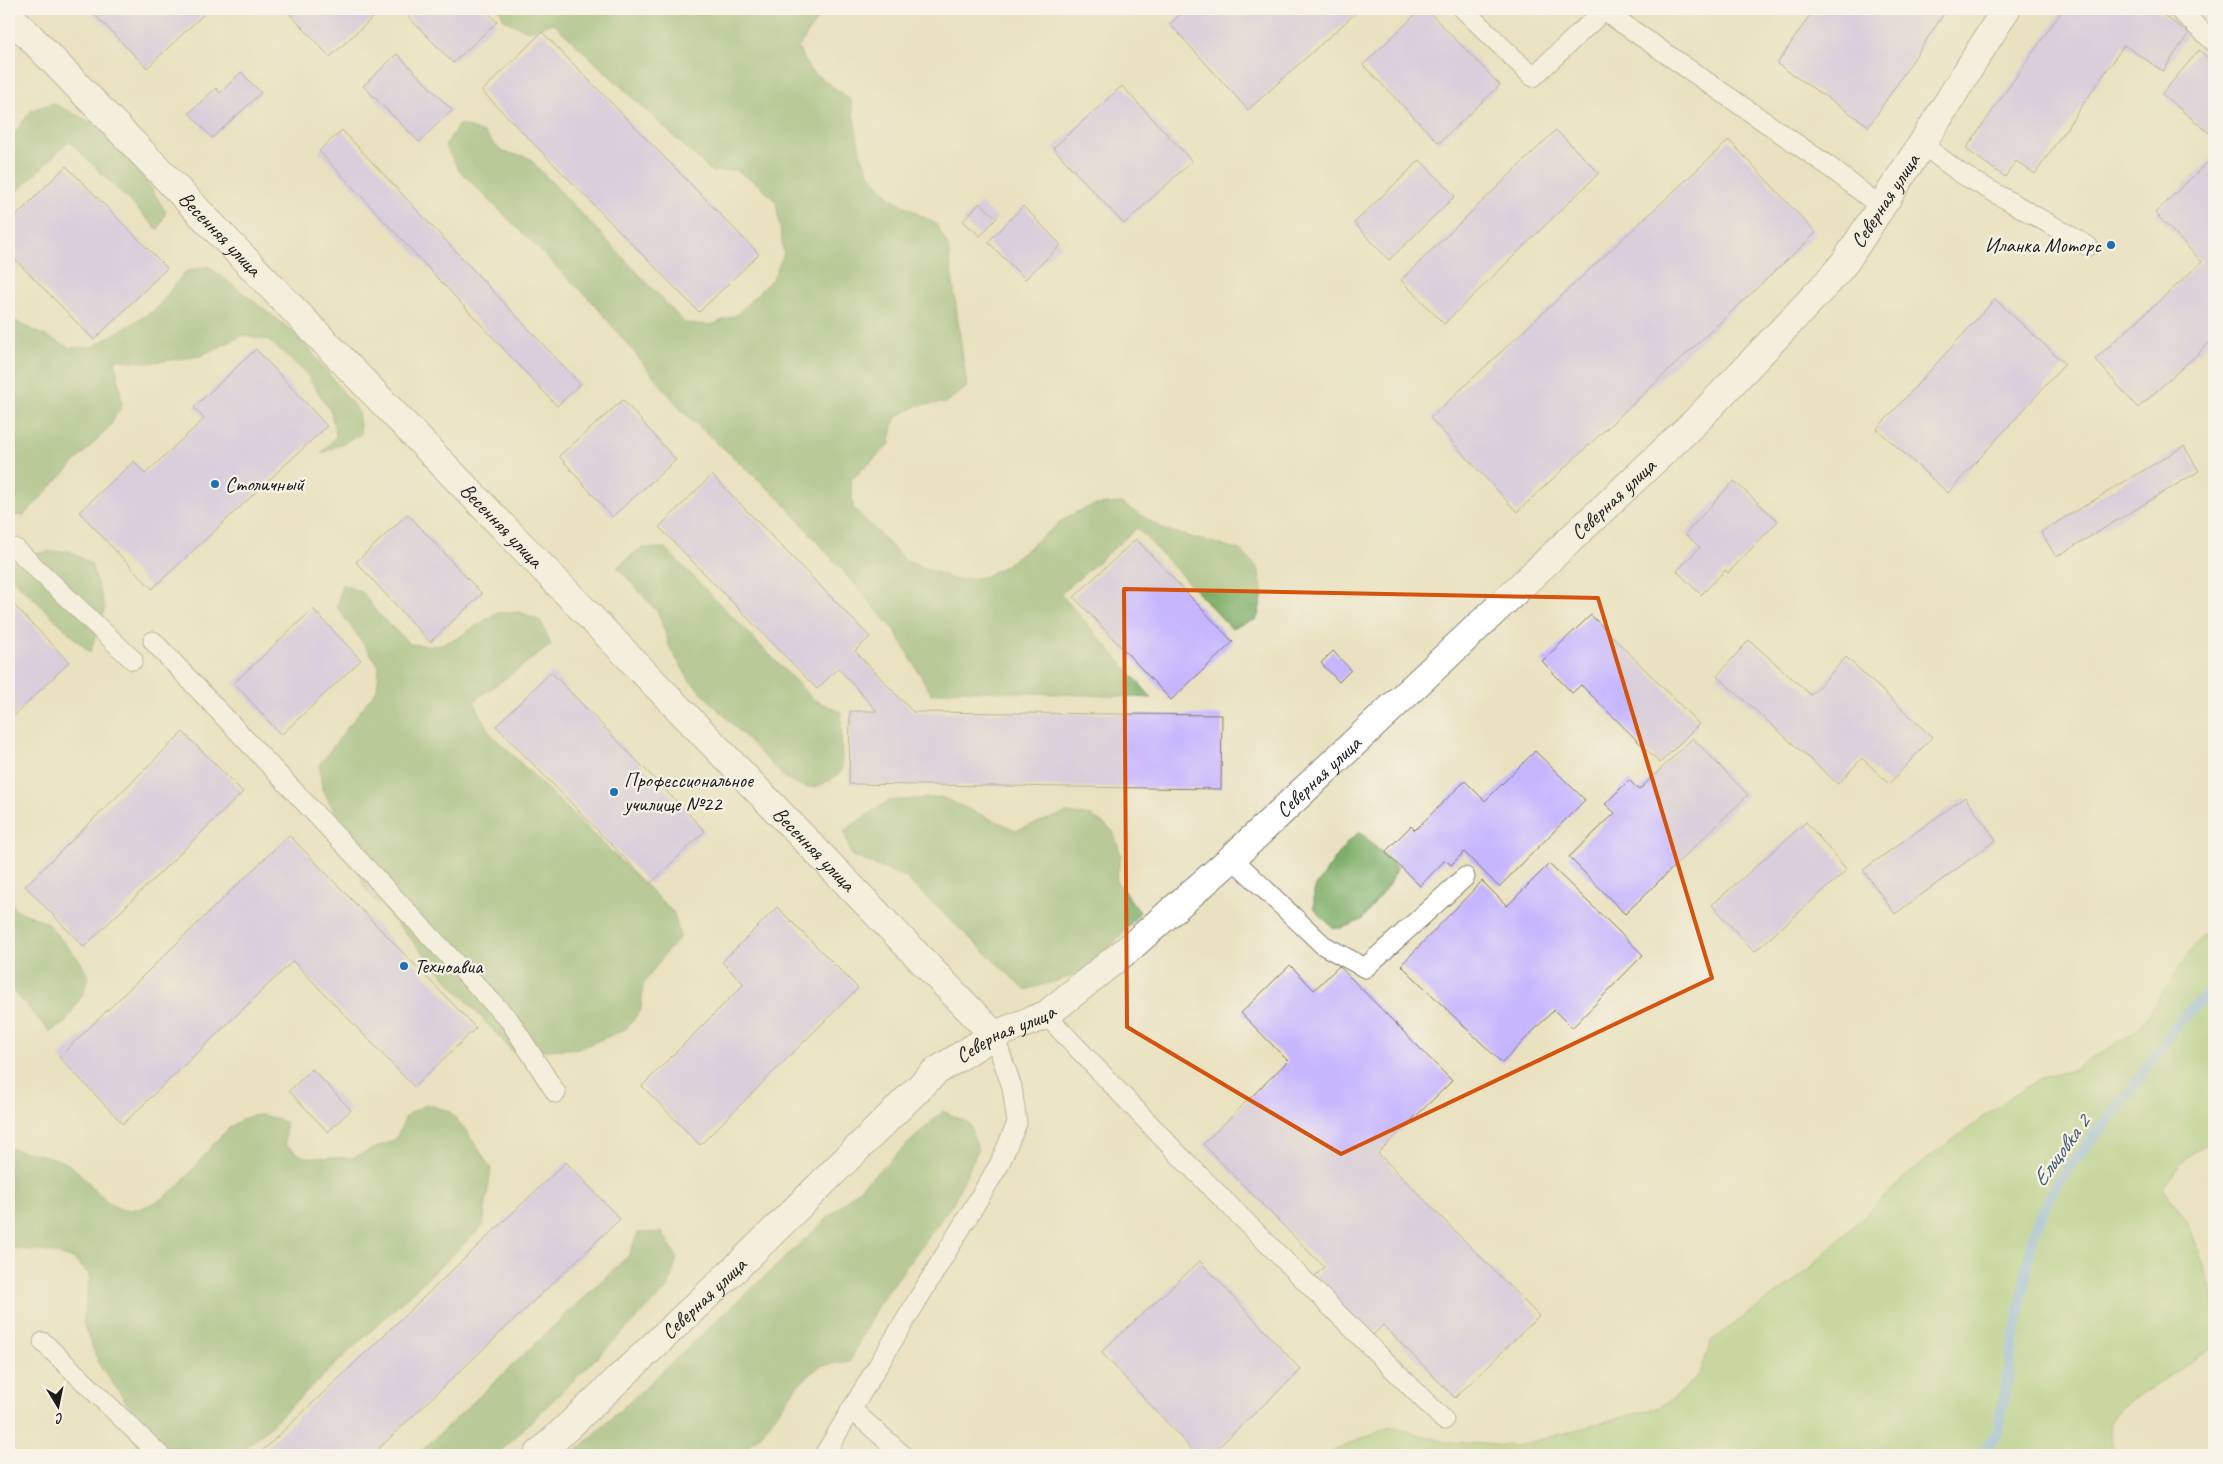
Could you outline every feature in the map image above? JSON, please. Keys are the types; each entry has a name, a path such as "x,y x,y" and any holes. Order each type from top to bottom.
{"street":[{"name":"Северная улица","path":"538,1455 750,1254 936,1072 994,1035 1046,1015 1133,945 1232,858 1695,422 1845,262 1922,144 2006,9"},
{"name":"Весенняя улица","path":"9,15 994,1035"}],"lane":[{"path":"1463,9 1533,77 1604,9 1827,165 1881,207"},
{"path":"2178,9 2214,42"},
{"path":"1922,144 1960,173 2088,246"},
{"path":"9,547 16,549 133,660"},
{"path":"153,641 510,1021 556,1093"},
{"path":"1232,858 1323,945 1366,968 1465,877"},
{"path":"1046,1015 1179,1155 1444,1420"},
{"path":"824,1455 999,1165 1017,1123 1012,1087 994,1035"},
{"path":"44,1342 160,1455"},
{"path":"851,1409 903,1455"}],"highlighted area":[{"path":"1124,589 1598,598 1712,978 1341,1154 1127,1027"}],"green space":[{"path":"499,9 775,9 780,13 786,9 824,9 798,48 810,70 851,100 860,153 871,176 891,198 936,224 948,246 967,387 945,403 918,405 895,418 889,445 851,480 853,507 906,561 956,580 984,577 1008,564 1070,515 1094,505 1121,503 1165,530 1240,550 1258,568 1263,594 1257,619 1231,628 1137,528 1061,594 1152,698 958,690 931,694 895,631 781,500 683,412 595,305 459,170 445,146 459,124 484,133 503,152 528,157 685,323 711,325 736,315 773,278 784,254 776,202 758,184 735,170 712,172 553,23 528,31 504,20"},
{"path":"53,103 94,124 129,154 166,212 158,230 69,141 9,200 9,140 32,110"},
{"path":"208,266 300,337 358,411 361,434 321,454 336,436 331,412 305,372 268,340 244,335 200,356 149,363 115,359 122,405 110,426 24,515 9,516 9,318 70,348 92,347 155,310 185,272"},
{"path":"641,548 665,548 813,699 841,712 842,771 826,782 814,787 801,785 784,777 690,681 670,648 658,612 617,567"},
{"path":"70,551 91,564 105,608 90,653 9,575 9,567 23,555"},
{"path":"342,584 363,593 376,612 410,644 434,646 456,639 496,613 520,612 541,621 551,645 474,701 489,732 674,913 680,937 664,955 643,985 641,1010 626,1029 581,1048 513,1052 364,888 346,831 322,789 319,765 377,689 379,666 337,607"},
{"path":"941,797 1016,830 1066,813 1092,816 1113,831 1121,855 1116,881 1140,912 1117,940 1077,975 1025,990 905,877 852,856 844,831 888,801"},
{"path":"1360,832 1397,867 1389,884 1362,920 1342,928 1334,928 1318,914 1314,907 1314,892 1316,886 1348,841"},
{"path":"9,854 13,859 9,893"},
{"path":"9,893 14,909 46,922 80,961 88,975 84,992 65,1023 50,1032 9,986"},
{"path":"2214,922 2214,1141 2197,1149 2184,1160 2164,1189 2189,1224 2214,1294 2214,1347 2121,1407 2110,1422 2115,1455 1325,1455 1389,1426 1446,1442 1517,1446 1659,1407 1673,1398 1700,1374 1711,1341 1802,1275 1910,1172 2012,1096 2041,1078 2075,1069 2137,1031 2189,953"},
{"path":"426,1104 449,1111 465,1129 491,1168 483,1226 239,1455 141,1455 138,1451 130,1407 100,1366 83,1323 90,1275 73,1259 50,1252 9,1248 9,1148 64,1162 77,1171 113,1205 120,1209 128,1210 150,1205 168,1194 184,1179 227,1130 242,1119 259,1115 285,1122 285,1145 304,1157 352,1158 396,1139 406,1116"},
{"path":"943,1111 969,1123 978,1150 953,1203 876,1308 850,1361 820,1366 797,1386 761,1435 738,1455 572,1455"},
{"path":"662,1232 677,1257 669,1287 497,1455 417,1455 629,1255 638,1233"}],"building":[{"path":"89,9 209,9 147,68"},
{"path":"296,9 382,9 330,57 290,14"},
{"path":"413,9 485,9 497,22 453,63 407,15"},
{"path":"1186,9 1360,9 1248,110 1170,24"},
{"path":"1421,9 1426,9 1500,85 1439,143 1363,65"},
{"path":"1814,9 1947,9 1869,126 1777,64"},
{"path":"2063,9 2154,9 2189,33 2163,71 2124,45 2035,174 2016,161 2005,177 1966,149"},
{"path":"542,32 759,254 699,312 482,91"},
{"path":"2199,50 2214,63 2214,137 2162,94"},
{"path":"397,54 452,110 419,142 363,86"},
{"path":"241,72 261,93 212,138 189,113 216,88 220,93"},
{"path":"1122,86 1192,161 1124,224 1053,148"},
{"path":"342,130 580,384 557,406 319,151"},
{"path":"1556,130 1599,173 1444,324 1401,280"},
{"path":"1729,140 1816,233 1517,512 1430,418"},
{"path":"2214,156 2214,339 2138,408 2095,359 2202,262 2155,213"},
{"path":"1420,160 1455,196 1389,260 1354,223"},
{"path":"66,166 167,268 94,340 9,253 9,223"},
{"path":"980,203 997,218 980,236 963,221"},
{"path":"1023,206 1061,245 1025,279 988,242"},
{"path":"1995,299 2065,364 1948,493 1877,429"},
{"path":"256,349 327,426 152,589 79,512 134,461 145,474 204,419 194,407"},
{"path":"623,400 676,460 612,517 559,456"},
{"path":"2184,446 2199,471 2056,557 2041,532"},
{"path":"712,475 870,637 855,651 913,712 1222,715 1221,789 849,784 850,711 877,711 838,668 817,689 659,527"},
{"path":"1734,481 1778,521 1728,573 1725,570 1701,595 1677,571 1700,547 1685,534"},
{"path":"408,514 482,594 430,642 356,562"},
{"path":"1136,539 1233,642 1171,700 1074,597"},
{"path":"9,600 69,662 9,721"},
{"path":"313,609 361,660 281,735 234,683"},
{"path":"1591,615 1699,724 1660,763 1581,685 1572,693 1542,661"},
{"path":"1749,640 1811,695 1846,657 1932,737 1889,784 1862,758 1838,784 1717,676"},
{"path":"1333,651 1351,670 1339,682 1321,663"},
{"name":"Профессиональное училище №22","path":"551,672 705,831 650,884 496,726"},
{"path":"183,732 243,792 84,947 25,886"},
{"path":"1693,738 1748,795 1625,914 1569,857 1615,813 1605,804 1629,780 1639,790"},
{"path":"1535,751 1585,800 1499,887 1464,852 1451,865 1445,860 1420,886 1385,852 1411,826 1415,830 1465,781 1485,801"},
{"path":"1965,797 1996,840 1895,914 1863,870"},
{"path":"1806,822 1847,870 1754,952 1712,905"},
{"path":"289,835 476,1028 414,1087 293,961 123,1124 59,1057"},
{"path":"1549,864 1643,955 1572,1028 1554,1010 1502,1063 1401,965 1482,881 1507,906"},
{"path":"777,907 858,988 700,1145 642,1086 744,984 722,962"},
{"path":"1290,965 1314,990 1339,966 1452,1081 1378,1153 1539,1316 1455,1398 1383,1325 1370,1338 1312,1279 1324,1267 1203,1144 1288,1061 1241,1013"},
{"path":"312,1069 351,1110 328,1132 289,1091"},
{"path":"566,1162 620,1219 372,1455 258,1455"},
{"path":"1200,1261 1301,1370 1210,1455 1197,1455 1101,1352"}],"waterway":[{"name":"Ельцовка 2","path":"1981,1455 1998,1431 2033,1234 2057,1182 2127,1096 2177,1024 2214,987"}],"place":[{"name":"Иланка Моторс","path":"2111,245"},
{"name":"Столичный","path":"215,484"},
{"name":"Профессиональное училище №22","path":"614,792"},
{"name":"Техноавиа","path":"404,966"}]}
